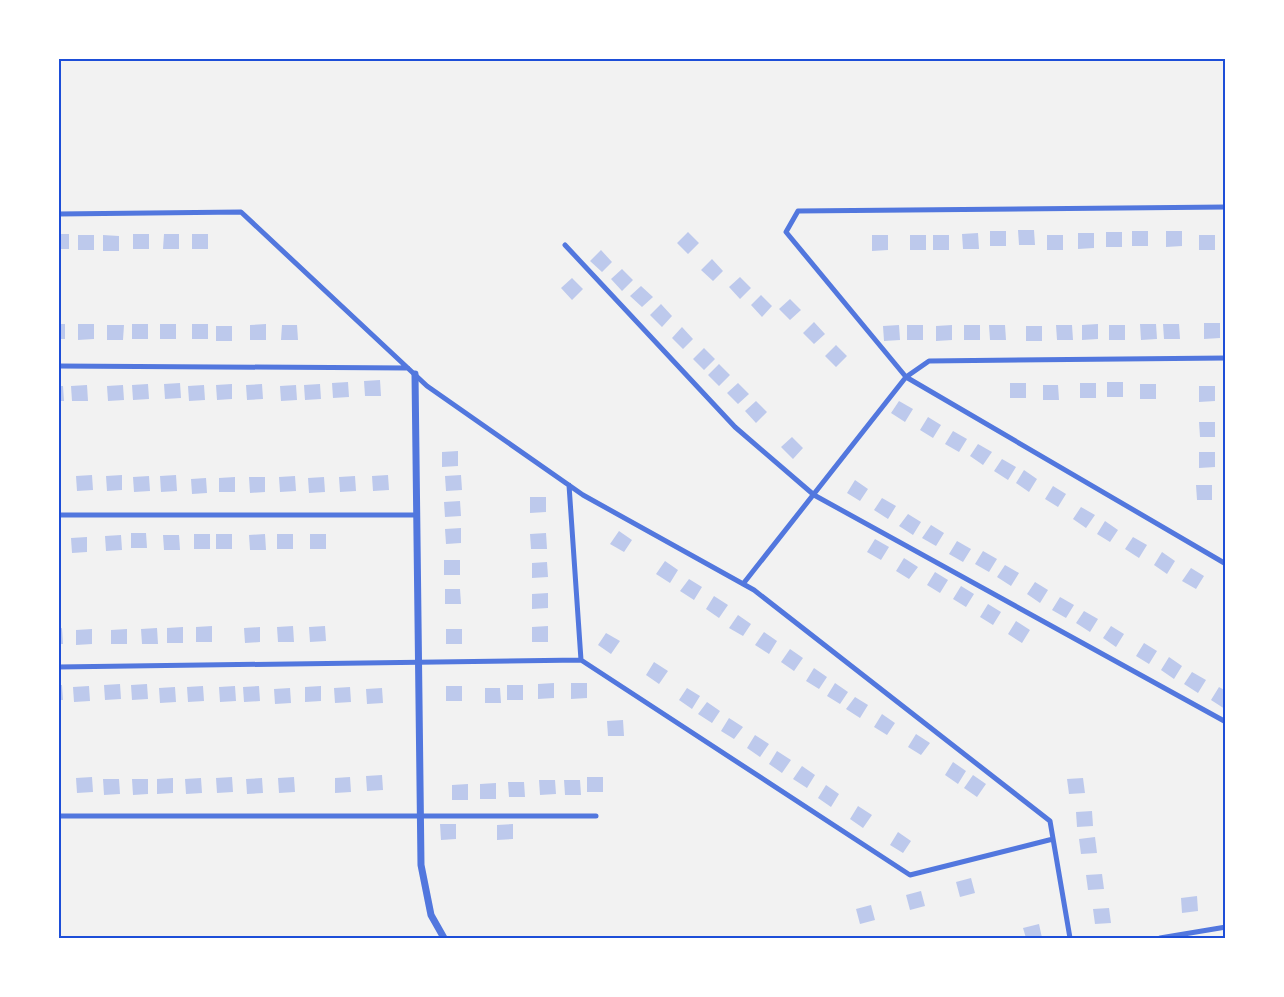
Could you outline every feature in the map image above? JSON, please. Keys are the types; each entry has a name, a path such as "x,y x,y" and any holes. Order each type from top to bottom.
{"street":[{"path":"1226,207 798,211 786,232 906,377 1226,564"},
{"path":"58,214 241,212 427,386 583,495 754,590 1050,821 1070,939"},
{"path":"565,245 735,427 814,495 1226,722"},
{"path":"743,585 906,377 929,361 1226,358"},
{"path":"58,366 408,368"},
{"path":"415,375 421,865 431,915 444,939"},
{"path":"568,485 581,660"},
{"path":"58,516 417,515"},
{"path":"58,667 418,664 581,660 910,875 1053,839"},
{"path":"58,816 596,816"},
{"path":"1160,939 1226,927"}],"building":[{"path":"1018,230 1034,230 1035,245 1019,245"},
{"path":"990,231 1006,231 1006,246 990,246"},
{"path":"1132,231 1148,231 1148,246 1132,246"},
{"path":"1166,231 1182,231 1182,246 1166,247"},
{"path":"688,232 699,243 688,254 677,243"},
{"path":"1106,232 1122,232 1122,247 1106,247"},
{"path":"978,233 979,249 963,249 962,234"},
{"path":"1078,233 1094,233 1094,248 1078,249"},
{"path":"58,234 69,234 69,249 58,249"},
{"path":"133,234 149,234 149,249 133,249"},
{"path":"164,234 179,234 179,249 163,249"},
{"path":"192,234 208,234 208,249 192,249"},
{"path":"78,235 94,235 94,250 78,250"},
{"path":"103,235 119,236 119,251 103,251"},
{"path":"872,235 888,235 888,250 872,251"},
{"path":"910,235 926,235 926,250 910,250"},
{"path":"933,235 949,235 949,250 933,250"},
{"path":"1047,235 1063,235 1063,250 1047,250"},
{"path":"1199,235 1215,235 1215,250 1199,250"},
{"path":"601,250 612,262 602,272 590,261"},
{"path":"712,259 723,271 713,281 701,270"},
{"path":"622,269 633,280 622,291 611,279"},
{"path":"740,277 751,288 740,299 729,287"},
{"path":"572,278 583,289 572,300 561,288"},
{"path":"641,286 653,297 642,307 630,296"},
{"path":"761,295 772,306 762,317 751,305"},
{"path":"790,299 801,310 790,320 779,309"},
{"path":"661,304 672,316 662,327 650,315"},
{"path":"814,322 825,334 814,344 803,333"},
{"path":"1204,323 1220,323 1220,338 1204,339"},
{"path":"58,324 65,324 65,339 58,339"},
{"path":"78,324 94,324 94,339 78,340"},
{"path":"132,324 148,324 148,339 132,339"},
{"path":"160,324 176,324 176,339 160,339"},
{"path":"192,324 208,324 208,339 192,339"},
{"path":"266,324 266,340 250,340 250,325"},
{"path":"1098,324 1098,339 1082,340 1082,325"},
{"path":"1140,324 1156,324 1157,339 1141,340"},
{"path":"1163,324 1179,324 1180,339 1164,339"},
{"path":"107,325 124,325 123,340 107,340"},
{"path":"282,325 297,325 298,340 281,340"},
{"path":"899,325 900,340 884,341 883,326"},
{"path":"907,325 923,325 923,340 907,340"},
{"path":"952,325 952,340 936,341 936,326"},
{"path":"964,325 980,325 980,340 964,340"},
{"path":"989,325 1005,325 1006,340 990,340"},
{"path":"1056,325 1072,325 1073,340 1057,340"},
{"path":"1109,325 1125,325 1125,340 1109,340"},
{"path":"216,326 232,326 232,341 216,341"},
{"path":"1026,326 1042,326 1042,341 1026,341"},
{"path":"682,327 693,339 683,349 672,338"},
{"path":"836,345 847,356 836,367 825,356"},
{"path":"704,348 715,359 704,370 693,359"},
{"path":"719,364 730,375 719,386 708,375"},
{"path":"380,380 381,396 365,396 364,381"},
{"path":"348,382 349,397 333,398 332,383"},
{"path":"1107,382 1123,382 1123,397 1107,397"},
{"path":"180,383 181,398 165,399 164,384"},
{"path":"738,383 749,394 738,404 727,393"},
{"path":"1010,383 1026,383 1026,398 1010,398"},
{"path":"1080,383 1096,383 1096,398 1080,398"},
{"path":"148,384 149,399 133,400 132,385"},
{"path":"232,384 232,399 217,400 216,385"},
{"path":"262,384 263,399 247,400 246,385"},
{"path":"320,384 321,399 305,400 304,385"},
{"path":"1140,384 1156,384 1156,399 1140,399"},
{"path":"87,385 88,401 72,401 71,386"},
{"path":"123,385 124,400 108,401 107,386"},
{"path":"204,385 205,400 189,401 188,386"},
{"path":"296,385 297,400 281,401 280,386"},
{"path":"1043,385 1058,385 1059,400 1043,400"},
{"path":"58,386 63,386 64,401 58,401"},
{"path":"1199,386 1215,386 1215,401 1199,402"},
{"path":"756,401 767,412 756,423 745,411"},
{"path":"899,401 913,409 905,422 891,413"},
{"path":"928,417 941,425 933,438 920,430"},
{"path":"1199,422 1215,422 1215,437 1200,437"},
{"path":"953,431 967,439 959,452 945,444"},
{"path":"792,437 803,448 793,459 781,447"},
{"path":"978,444 992,452 983,465 970,456"},
{"path":"458,451 458,466 442,467 442,452"},
{"path":"1199,452 1215,452 1215,467 1199,468"},
{"path":"1002,459 1016,467 1008,480 994,471"},
{"path":"1024,470 1037,479 1029,492 1016,483"},
{"path":"92,475 93,490 77,491 76,476"},
{"path":"122,475 122,490 107,491 106,476"},
{"path":"176,475 177,491 161,492 160,476"},
{"path":"388,475 389,490 373,491 372,476"},
{"path":"461,475 462,490 446,491 445,476"},
{"path":"149,476 150,491 134,492 133,477"},
{"path":"295,476 296,491 280,492 279,477"},
{"path":"355,476 356,491 340,492 339,477"},
{"path":"235,477 235,492 219,492 219,478"},
{"path":"249,477 265,477 265,492 250,493"},
{"path":"324,477 325,492 309,493 308,478"},
{"path":"206,478 207,493 192,494 191,479"},
{"path":"855,480 868,489 860,501 847,493"},
{"path":"1196,485 1212,485 1212,500 1197,500"},
{"path":"1053,486 1066,494 1058,507 1045,499"},
{"path":"530,497 546,497 546,512 530,513"},
{"path":"882,498 896,506 888,519 874,510"},
{"path":"460,501 461,516 445,517 444,502"},
{"path":"1081,507 1095,515 1086,528 1073,519"},
{"path":"908,514 921,522 913,535 899,526"},
{"path":"1105,521 1118,530 1110,542 1097,534"},
{"path":"931,525 944,533 936,546 922,538"},
{"path":"461,528 461,543 446,544 445,529"},
{"path":"619,531 632,540 624,552 610,544"},
{"path":"131,533 146,533 147,548 131,548"},
{"path":"546,533 547,549 531,549 530,534"},
{"path":"194,534 210,534 210,549 194,549"},
{"path":"216,534 232,534 232,549 216,549"},
{"path":"265,534 266,550 250,550 249,535"},
{"path":"277,534 293,534 293,549 277,549"},
{"path":"310,534 326,534 326,549 310,549"},
{"path":"121,535 122,550 106,551 105,536"},
{"path":"163,535 179,535 180,550 164,550"},
{"path":"87,537 87,552 72,553 71,538"},
{"path":"1133,537 1147,545 1139,558 1125,549"},
{"path":"875,539 889,547 881,560 867,552"},
{"path":"957,541 971,549 963,562 949,554"},
{"path":"983,551 997,559 989,572 975,564"},
{"path":"1162,552 1175,561 1167,574 1154,565"},
{"path":"904,558 918,567 909,579 896,571"},
{"path":"444,560 460,560 460,575 444,575"},
{"path":"665,561 678,570 670,583 656,574"},
{"path":"547,562 548,577 532,578 532,563"},
{"path":"1005,565 1019,573 1011,586 997,577"},
{"path":"1191,568 1204,576 1196,589 1182,581"},
{"path":"935,572 948,580 940,593 927,585"},
{"path":"689,579 702,587 694,600 680,591"},
{"path":"1035,582 1048,590 1040,603 1027,594"},
{"path":"961,586 974,594 966,607 953,599"},
{"path":"445,589 460,589 461,604 445,604"},
{"path":"548,593 548,608 532,609 532,594"},
{"path":"714,596 728,605 719,618 706,609"},
{"path":"1060,597 1074,605 1066,618 1052,610"},
{"path":"988,604 1001,612 993,625 980,617"},
{"path":"1084,611 1098,619 1090,632 1076,623"},
{"path":"738,615 751,624 743,636 729,628"},
{"path":"1016,621 1030,630 1022,643 1008,634"},
{"path":"212,626 212,642 196,642 196,627"},
{"path":"293,626 294,642 278,642 277,627"},
{"path":"325,626 326,641 310,642 309,627"},
{"path":"548,626 548,642 532,642 532,627"},
{"path":"1111,626 1124,634 1116,647 1103,638"},
{"path":"183,627 183,643 167,643 167,628"},
{"path":"260,627 260,642 245,643 244,628"},
{"path":"62,628 63,644 58,644 58,629"},
{"path":"157,628 158,644 142,644 141,629"},
{"path":"92,629 92,644 76,645 76,630"},
{"path":"127,629 127,644 111,644 111,630"},
{"path":"446,629 462,629 462,644 446,644"},
{"path":"764,632 777,641 769,654 755,645"},
{"path":"606,633 620,641 611,654 598,645"},
{"path":"1144,643 1157,651 1149,664 1136,656"},
{"path":"790,649 803,658 794,671 781,662"},
{"path":"1169,657 1182,666 1174,679 1161,670"},
{"path":"654,662 668,671 659,684 646,675"},
{"path":"814,668 827,677 819,689 806,681"},
{"path":"1192,672 1206,680 1198,693 1184,684"},
{"path":"554,683 554,698 538,699 538,684"},
{"path":"571,683 587,683 587,698 571,699"},
{"path":"835,683 848,692 840,704 827,696"},
{"path":"120,684 121,699 105,700 104,685"},
{"path":"147,684 148,699 132,700 131,685"},
{"path":"58,685 62,685 63,700 58,700"},
{"path":"507,685 523,685 523,700 507,700"},
{"path":"89,686 90,701 74,702 73,687"},
{"path":"203,686 204,701 188,702 187,687"},
{"path":"235,686 236,701 220,702 219,687"},
{"path":"259,686 260,701 244,702 243,687"},
{"path":"321,686 321,701 305,702 305,687"},
{"path":"446,686 462,686 462,701 446,701"},
{"path":"175,687 176,702 160,703 159,688"},
{"path":"350,687 351,702 335,703 334,688"},
{"path":"1219,687 1226,691 1225,709 1211,700"},
{"path":"290,688 291,703 275,704 274,689"},
{"path":"382,688 383,703 367,704 366,689"},
{"path":"485,688 500,688 501,703 485,703"},
{"path":"687,688 700,696 692,709 679,700"},
{"path":"855,697 868,705 860,718 846,709"},
{"path":"707,702 720,711 712,723 698,714"},
{"path":"882,714 895,723 887,735 874,727"},
{"path":"729,718 743,727 734,739 721,731"},
{"path":"623,720 624,736 608,736 607,721"},
{"path":"916,734 930,743 921,755 908,747"},
{"path":"755,735 769,744 760,757 747,748"},
{"path":"777,751 791,760 782,773 769,764"},
{"path":"953,762 966,771 958,784 945,775"},
{"path":"802,766 815,775 807,788 793,779"},
{"path":"382,775 383,790 367,791 366,776"},
{"path":"973,775 986,784 977,797 964,788"},
{"path":"92,777 93,792 77,793 76,778"},
{"path":"232,777 233,792 217,793 216,778"},
{"path":"294,777 295,792 279,793 278,778"},
{"path":"350,777 351,792 335,793 335,778"},
{"path":"587,777 603,777 603,792 587,792"},
{"path":"173,778 173,793 157,794 157,779"},
{"path":"201,778 202,793 186,794 185,779"},
{"path":"262,778 263,793 247,794 246,779"},
{"path":"1083,778 1085,793 1069,794 1067,779"},
{"path":"103,779 119,779 120,794 104,795"},
{"path":"132,779 148,779 148,794 133,795"},
{"path":"539,780 555,780 556,794 540,795"},
{"path":"564,780 580,780 581,795 565,795"},
{"path":"508,782 524,782 525,797 509,797"},
{"path":"496,783 496,799 480,799 480,784"},
{"path":"468,784 468,800 452,800 452,785"},
{"path":"826,785 839,794 831,807 818,798"},
{"path":"858,806 872,815 863,828 850,819"},
{"path":"1092,811 1093,826 1077,827 1076,812"},
{"path":"440,824 456,824 456,839 441,840"},
{"path":"513,824 513,839 497,840 497,825"},
{"path":"898,832 911,841 903,853 890,845"},
{"path":"1095,837 1097,853 1081,854 1079,839"},
{"path":"1102,874 1104,889 1088,890 1086,875"},
{"path":"971,878 975,893 960,897 956,882"},
{"path":"921,891 925,906 910,910 906,895"},
{"path":"1197,896 1198,911 1182,913 1181,898"},
{"path":"871,905 875,920 860,924 856,909"},
{"path":"1109,908 1111,923 1095,924 1093,909"},
{"path":"1039,924 1042,938 1026,938 1023,928"}]}
